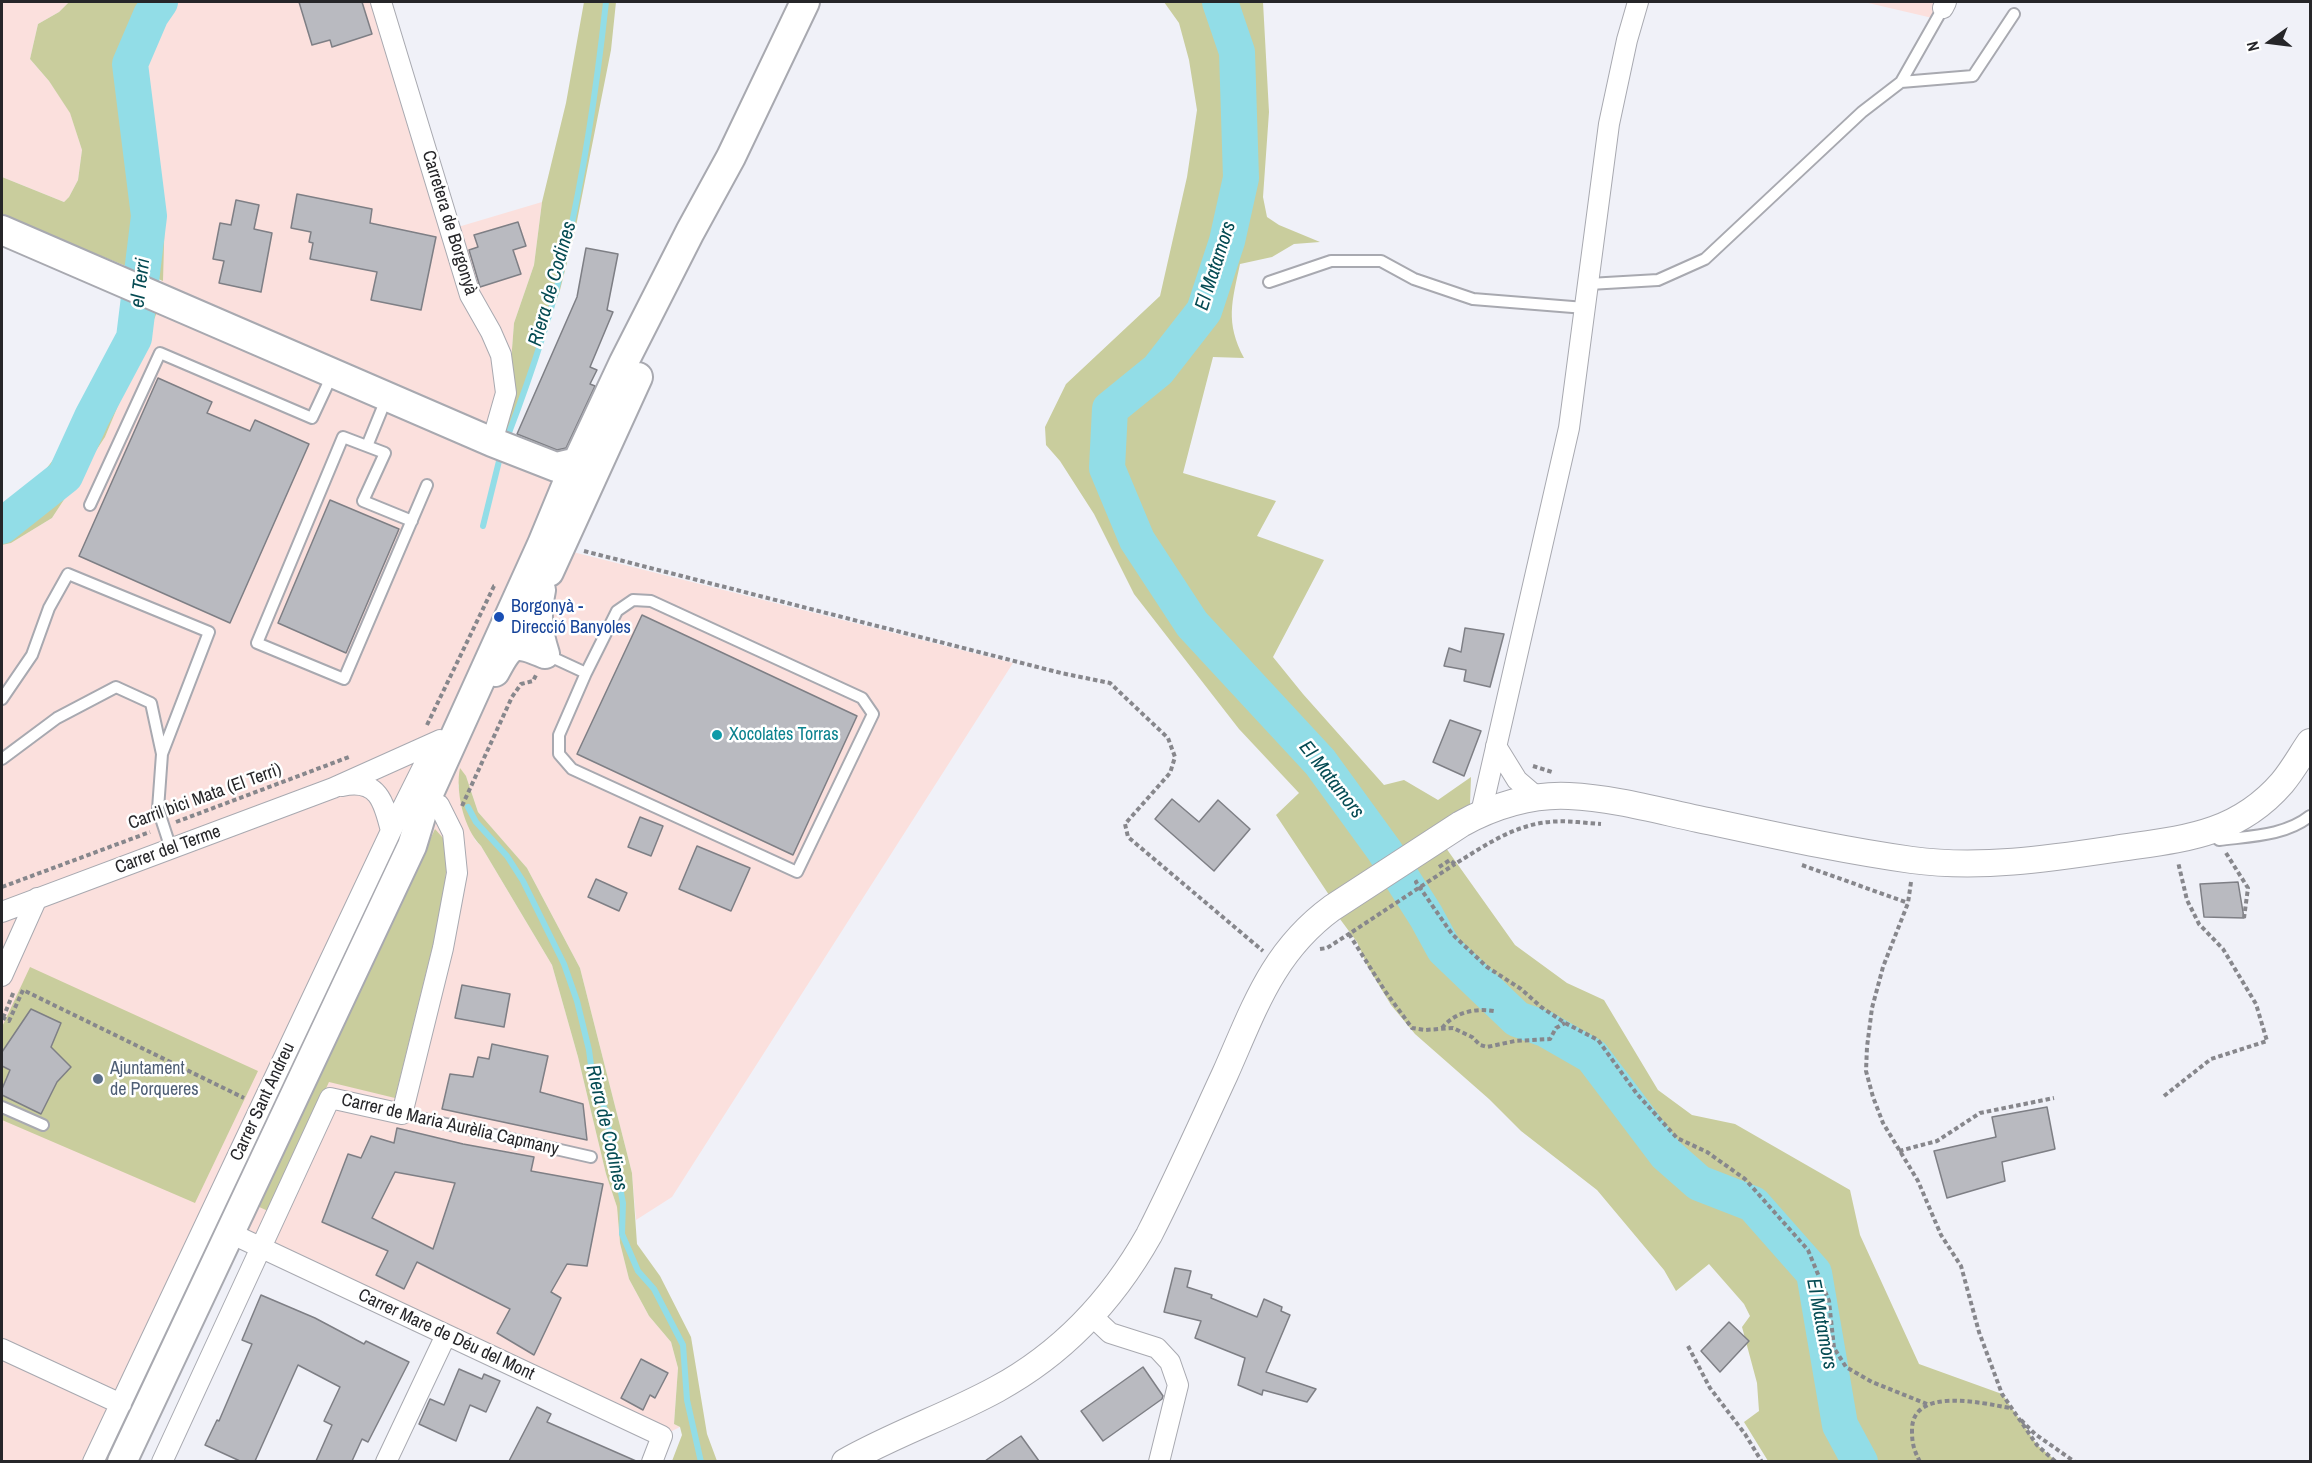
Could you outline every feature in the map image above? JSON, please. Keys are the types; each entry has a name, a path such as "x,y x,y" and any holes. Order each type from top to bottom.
{"main road":[{"path":"122,1461 230,1233 401,838 426,800 542,544 567,472 690,231 731,157 805,2"},
{"path":"545,580 727,178 731,157"},
{"path":"2,230 492,442 567,472 576,487 574,498 555,542 526,645 494,692 445,817 401,838"},
{"path":"567,472 588,464 620,395 655,340"},
{"path":"526,645 515,634 516,624 536,577 542,544"},
{"path":"459,728 477,704 505,652 526,645"}],"street":[{"name":"Carretera de Borgonyà","path":"381,2 470,295 501,355 506,393 492,442"},
{"path":"1471,819 1496,746 1569,428 1609,124 1627,40 1638,2"},
{"path":"333,788 406,754 430,736 459,728"},
{"name":"Carrer Sant Andreu","path":"93,1461 261,1106 401,838 430,736"},
{"path":"845,1461 1012,1380 1050,1354 1092,1316 1130,1269 1149,1235 1260,996 1286,952 1306,929 1332,908 1471,819 1508,804 1568,795 1610,800 1851,850 1943,863 2023,861 2215,836 2270,796 2288,775 2310,742"},
{"path":"1496,746 1517,780 1538,798"},
{"path":"333,788 354,783 377,792 401,838"},
{"name":"Carrer del Terme","path":"2,912 333,788"},
{"path":"402,1114 443,948 457,873 445,817"},
{"path":"2,970 38,898"},
{"name":"Carrer de Maria Aurèlia Capmany","path":"261,1248 330,1098 402,1114"},
{"name":"Carrer Mare de Déu del Mont","path":"230,1233 662,1436 652,1461"},
{"path":"162,1461 261,1248"},
{"path":"1092,1316 1110,1333 1157,1348 1170,1362 1178,1385 1159,1461"},
{"path":"386,1461 447,1335"},
{"path":"2,1349 121,1404"}],"lane":[{"path":"1589,284 1658,280 1705,259 1862,112 1901,82 1944,5"},
{"path":"1901,82 1973,76 2014,14"},
{"path":"1269,282 1330,261 1381,261 1414,279 1473,299 1584,308"},
{"path":"90,505 160,353 312,418 333,373"},
{"path":"367,446 387,396"},
{"path":"412,521 363,501 384,453 343,437 256,643 344,679 412,521 427,485"},
{"path":"2,699 32,655 49,608 68,574 209,633 162,754"},
{"path":"633,600 651,601 862,698 873,714 797,872 572,769 559,754 559,735 586,673 616,611 633,600"},
{"path":"526,645 586,673"},
{"path":"2,759 57,718 116,687 151,703 162,754 158,808 171,849"},
{"path":"2215,836 2272,834 2301,823 2310,816"},
{"path":"2,1107 43,1125"},
{"name":"Carrer de Maria Aurèlia Capmany","path":"402,1114 591,1156"}],"path":[{"path":"573,548 1061,673 1110,683 1168,738 1175,757 1170,773 1125,824 1128,837 1267,955 1286,952"},
{"path":"430,736 494,586"},
{"path":"445,817 512,697 521,684 533,681 526,645"},
{"name":"Carril bici Mata (El Terri)","path":"2,887 351,756"},
{"path":"1564,1023 1556,1028 1550,1039 1515,1041 1487,1047 1480,1046 1472,1037 1453,1028 1425,1030 1412,1028 1385,991 1351,933 1455,864 1491,842 1520,828 1549,822 1610,824"},
{"path":"2215,836 2248,888 2244,918"},
{"path":"2164,1096 2211,1059 2267,1041 2256,1004 2223,949 2199,924 2187,900 2172,840"},
{"path":"1455,864 1450,860 1416,882 1424,897 1452,934 1486,967 1521,989 1564,1023 1598,1040 1637,1094 1677,1137 1707,1152 1745,1179 1808,1250 1829,1301 1834,1348 1846,1367 1872,1382 1927,1404"},
{"path":"1797,864 1908,903 1884,967 1872,1008 1866,1071 1883,1123 1918,1181 1941,1235 1961,1266 1979,1332 2009,1408 2037,1445 2056,1461"},
{"path":"2,1018 16,987 261,1106"},
{"path":"1442,1029 1449,1018 1478,1008 1494,1011"},
{"path":"1899,1151 1937,1141 1980,1113 2054,1098"},
{"path":"1688,1346 1710,1388 1745,1434 1762,1461"},
{"path":"1920,1461 1912,1448 1912,1421 1918,1410 1927,1404 1947,1400 2009,1408 2035,1434 2075,1461"}],"shaded area":[{"path":"2,2 69,2 59,12 38,24 30,59 49,81 70,112 82,150 78,180 64,202 2,177"},
{"path":"176,2 385,2 458,227 542,202 534,265 514,323 508,401 495,444 585,482 573,552 1013,663 672,1197 636,1220 632,1173 580,968 527,868 478,812 466,776 458,785 461,801 475,840 481,846 552,965 578,1057 606,1174 617,1207 620,1243 629,1279 649,1316 671,1342 678,1368 674,1424 680,1427 662,1436 230,1233 122,1461 2,1462 2,545 11,543 52,518 105,437 160,305 165,209 163,194 140,123 141,65 142,52"},
{"path":"1864,2 1952,2 1941,20"}],"green space":[{"path":"69,2 176,2 142,52 141,65 140,123 163,194 165,209 163,281 2,216 2,177 64,202 78,180 82,150 70,113 49,81 30,59 38,24 59,12"},
{"path":"584,2 616,2 611,50 575,231 560,290 511,433 499,429 508,401 514,323 534,265 542,202 566,103"},
{"path":"1164,2 1263,2 1269,112 1263,197 1267,217 1279,225 1320,242 1294,244 1272,257 1240,264 1233,301 1232,322 1244,358 1213,357 1183,473 1276,501 1257,536 1324,560 1273,657 1384,785 1404,780 1438,800 1471,777 1470,804 1329,895 1276,815 1299,793 1239,729 1134,594 1094,514 1060,461 1046,445 1045,427 1066,384 1160,296 1187,177 1197,110 1189,60 1179,23"},
{"path":"133,298 158,310 105,437 52,518 11,543 2,545 2,507 43,473 70,438"},
{"path":"460,768 466,776 478,812 527,868 580,968 632,1173 637,1244 660,1276 691,1337 707,1434 717,1461 672,1461 682,1435 680,1427 674,1424 678,1368 671,1342 649,1316 629,1279 620,1243 617,1207 606,1174 578,1057 552,965 470,830 460,798"},
{"path":"435,829 443,838 447,861 443,904 395,1098 329,1082 268,1211 257,1206"},
{"path":"1446,848 1515,945 1567,983 1604,1000 1658,1090 1692,1115 1735,1124 1850,1190 1860,1235 1919,1364 2002,1394 2037,1445 2056,1461 1768,1461 1744,1422 1759,1411 1757,1383 1742,1327 1750,1316 1744,1304 1709,1264 1676,1291 1664,1270 1597,1190 1521,1131 1489,1099 1415,1034 1391,1005 1368,967 1357,942 1337,915"},
{"path":"30,967 258,1071 195,1203 2,1120 2,1027"}],"water":[{"path":"1519,1004 1529,1019 1545,1029 1506,1031 1503,1017 1507,1010"}],"building":[{"path":"299,2 362,2 372,34 332,47 330,40 312,45"},
{"path":"297,194 372,209 370,223 436,237 421,310 371,300 377,272 310,259 313,243 309,242 311,232 291,228"},
{"path":"236,200 259,205 254,229 272,233 261,292 219,283 224,261 213,259 220,223 231,225"},
{"path":"518,222 526,246 513,250 521,274 480,287 469,250 478,247 474,235"},
{"path":"586,248 618,254 607,310 613,312 590,367 597,370 590,384 595,386 566,448 557,450 517,434 577,297"},
{"path":"158,378 212,402 207,413 250,431 255,420 309,444 230,623 79,556"},
{"path":"330,500 399,529 346,653 278,623"},
{"name":"Xocolates Torras","path":"642,615 857,716 793,855 577,754"},
{"path":"1465,628 1504,634 1490,687 1464,681 1466,670 1444,666 1449,648 1461,652"},
{"path":"1450,720 1481,731 1464,776 1433,762"},
{"path":"1172,799 1199,822 1218,800 1250,829 1214,871 1155,819"},
{"path":"640,817 663,826 651,856 628,847"},
{"path":"697,846 750,868 731,911 679,889"},
{"path":"596,879 627,893 619,911 588,897"},
{"path":"2238,882 2244,918 2204,917 2200,884"},
{"path":"462,985 510,994 504,1027 455,1018"},
{"path":"31,1009 61,1023 51,1047 71,1067 57,1082 41,1114 2,1095 2,1089 10,1070 2,1066 2,1052"},
{"path":"492,1044 548,1056 540,1092 583,1104 587,1140 442,1109 450,1074 473,1077 478,1057 489,1059"},
{"path":"2047,1107 2055,1149 2002,1162 2005,1181 1947,1198 1934,1151 1996,1137 1992,1117"},
{"path":"397,1128 463,1144 534,1157 531,1171 603,1184 587,1266 567,1264 551,1292 561,1298 534,1355 497,1333 510,1309 417,1262 404,1289 376,1275 388,1251 322,1222 348,1154 361,1158 371,1136 394,1143","holes":["395,1172 455,1183 433,1249 372,1218"]},
{"path":"1175,1268 1191,1271 1187,1287 1212,1295 1211,1298 1257,1317 1264,1299 1282,1307 1281,1311 1290,1315 1266,1372 1316,1389 1307,1402 1263,1390 1262,1395 1238,1385 1245,1358 1195,1338 1201,1321 1164,1312"},
{"path":"261,1295 315,1318 364,1344 366,1341 409,1362 368,1442 362,1439 352,1461 316,1461 332,1425 324,1421 340,1387 298,1365 255,1461 240,1461 205,1445 217,1420 219,1421 252,1344 242,1340"},
{"path":"1729,1322 1749,1341 1720,1372 1701,1351"},
{"path":"641,1359 668,1373 655,1398 650,1395 643,1410 621,1398"},
{"path":"1143,1367 1163,1396 1162,1399 1103,1441 1081,1411"},
{"path":"459,1369 482,1379 484,1374 500,1381 486,1412 470,1405 456,1441 419,1424 430,1399 444,1405"},
{"path":"537,1407 551,1414 547,1422 636,1461 509,1461"},
{"path":"1021,1436 1039,1461 985,1461 1006,1446"}],"waterway":[{"name":"el Terri","path":"2,526 65,476 92,417 134,338 149,216 130,64 151,15 160,2"},
{"name":"Riera de Codines","path":"507,438 540,346 566,250 590,126 606,2"},
{"name":"El Matamors","path":"1220,2 1237,52 1241,178 1227,241 1204,311 1158,370 1110,409 1107,468 1137,540 1192,624 1320,762 1384,850 1444,949 1517,1019 1545,1029 1592,1056 1666,1154 1699,1183 1753,1204 1814,1273 1840,1425 1860,1462"},
{"name":"Riera de Codines","path":"483,526 501,453"},
{"name":"Riera de Codines","path":"468,807 476,822 507,856 523,881 564,964 577,1001 592,1073 605,1110 623,1203 622,1234 638,1271 654,1289 683,1345 687,1400 701,1462"}],"place":[{"name":"Borgonyà - Direcció Banyoles","path":"499,617"},
{"name":"Xocolates Torras","path":"717,735"},
{"name":"Ajuntament de Porqueres","path":"98,1079"}]}
